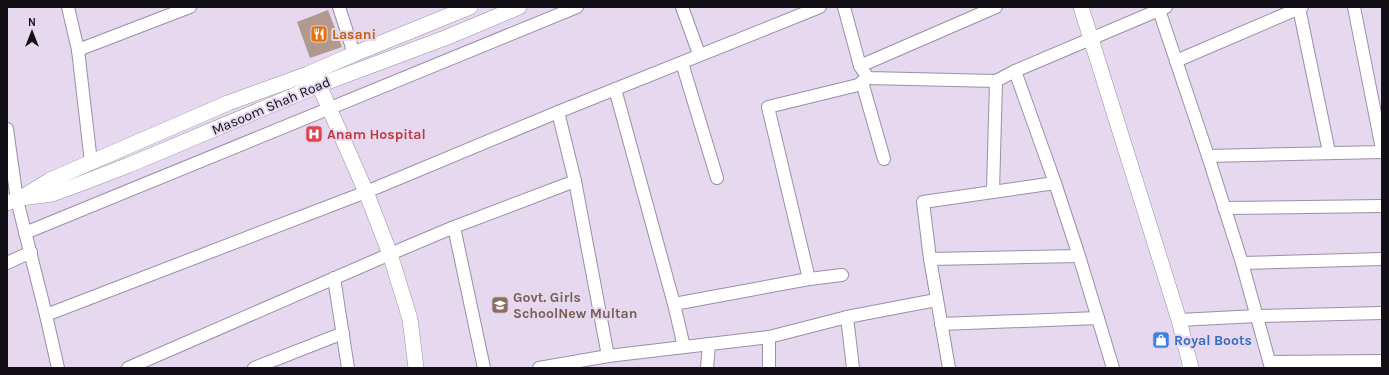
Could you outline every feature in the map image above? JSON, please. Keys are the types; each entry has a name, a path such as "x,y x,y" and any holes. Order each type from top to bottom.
{"main road":[{"name":"Masoom Shah Road","path":"15,200 41,185 91,162 228,103 308,74 445,14 470,7"},
{"name":"Masoom Shah Road","path":"15,200 52,194 129,165 319,85 445,38 520,7"},
{"path":"1081,7 1179,320 1191,368"},
{"path":"445,14 445,38"},
{"path":"319,85 366,192 390,254 410,319 416,368"},
{"path":"228,103 236,121"}],"street":[{"path":"68,7 78,50 91,162"},
{"path":"78,50 190,7"},
{"path":"339,7 354,54"},
{"path":"25,233 577,7"},
{"path":"682,7 699,54"},
{"path":"46,315 366,192 558,112 682,63 699,54 820,7"},
{"path":"844,7 865,80 884,159"},
{"path":"860,66 996,7"},
{"path":"1354,7 1382,149"},
{"path":"1176,61 1300,8 1329,152"},
{"path":"809,279 768,107 858,85 865,80 996,81 1015,70 1162,9 1176,61 1242,263 1271,365 1382,361"},
{"path":"682,63 717,178"},
{"path":"1015,70 1055,183 1113,368"},
{"path":"993,191 996,81"},
{"path":"615,89 674,304 684,347"},
{"path":"558,112 575,181 608,356"},
{"path":"7,130 15,200 30,252 58,368"},
{"path":"1208,156 1329,152 1382,152"},
{"path":"135,367 390,254 454,227 575,181"},
{"path":"949,368 936,300 923,202 1055,183"},
{"path":"1224,208 1382,206"},
{"path":"454,227 484,368"},
{"path":"7,262 30,252"},
{"path":"930,259 1079,256"},
{"path":"1242,263 1382,259"},
{"path":"674,304 809,279 842,275"},
{"path":"334,278 348,368"},
{"path":"540,368 608,356 769,337 847,317 936,300"},
{"path":"1179,320 1257,316 1382,314"},
{"path":"847,317 853,368"},
{"path":"941,324 1098,318"},
{"path":"254,368 343,333"},
{"path":"769,337 769,368"},
{"path":"707,368 709,345"}],"building":[{"name":"Lasani","path":"328,10 342,47 310,58 297,22"}],"place":[{"name":"Lasani","path":"319,34"},
{"name":"Anam Hospital","path":"314,134"},
{"name":"Govt. Girls SchoolNew Multan","path":"500,305"},
{"name":"Royal Boots","path":"1161,340"}]}
